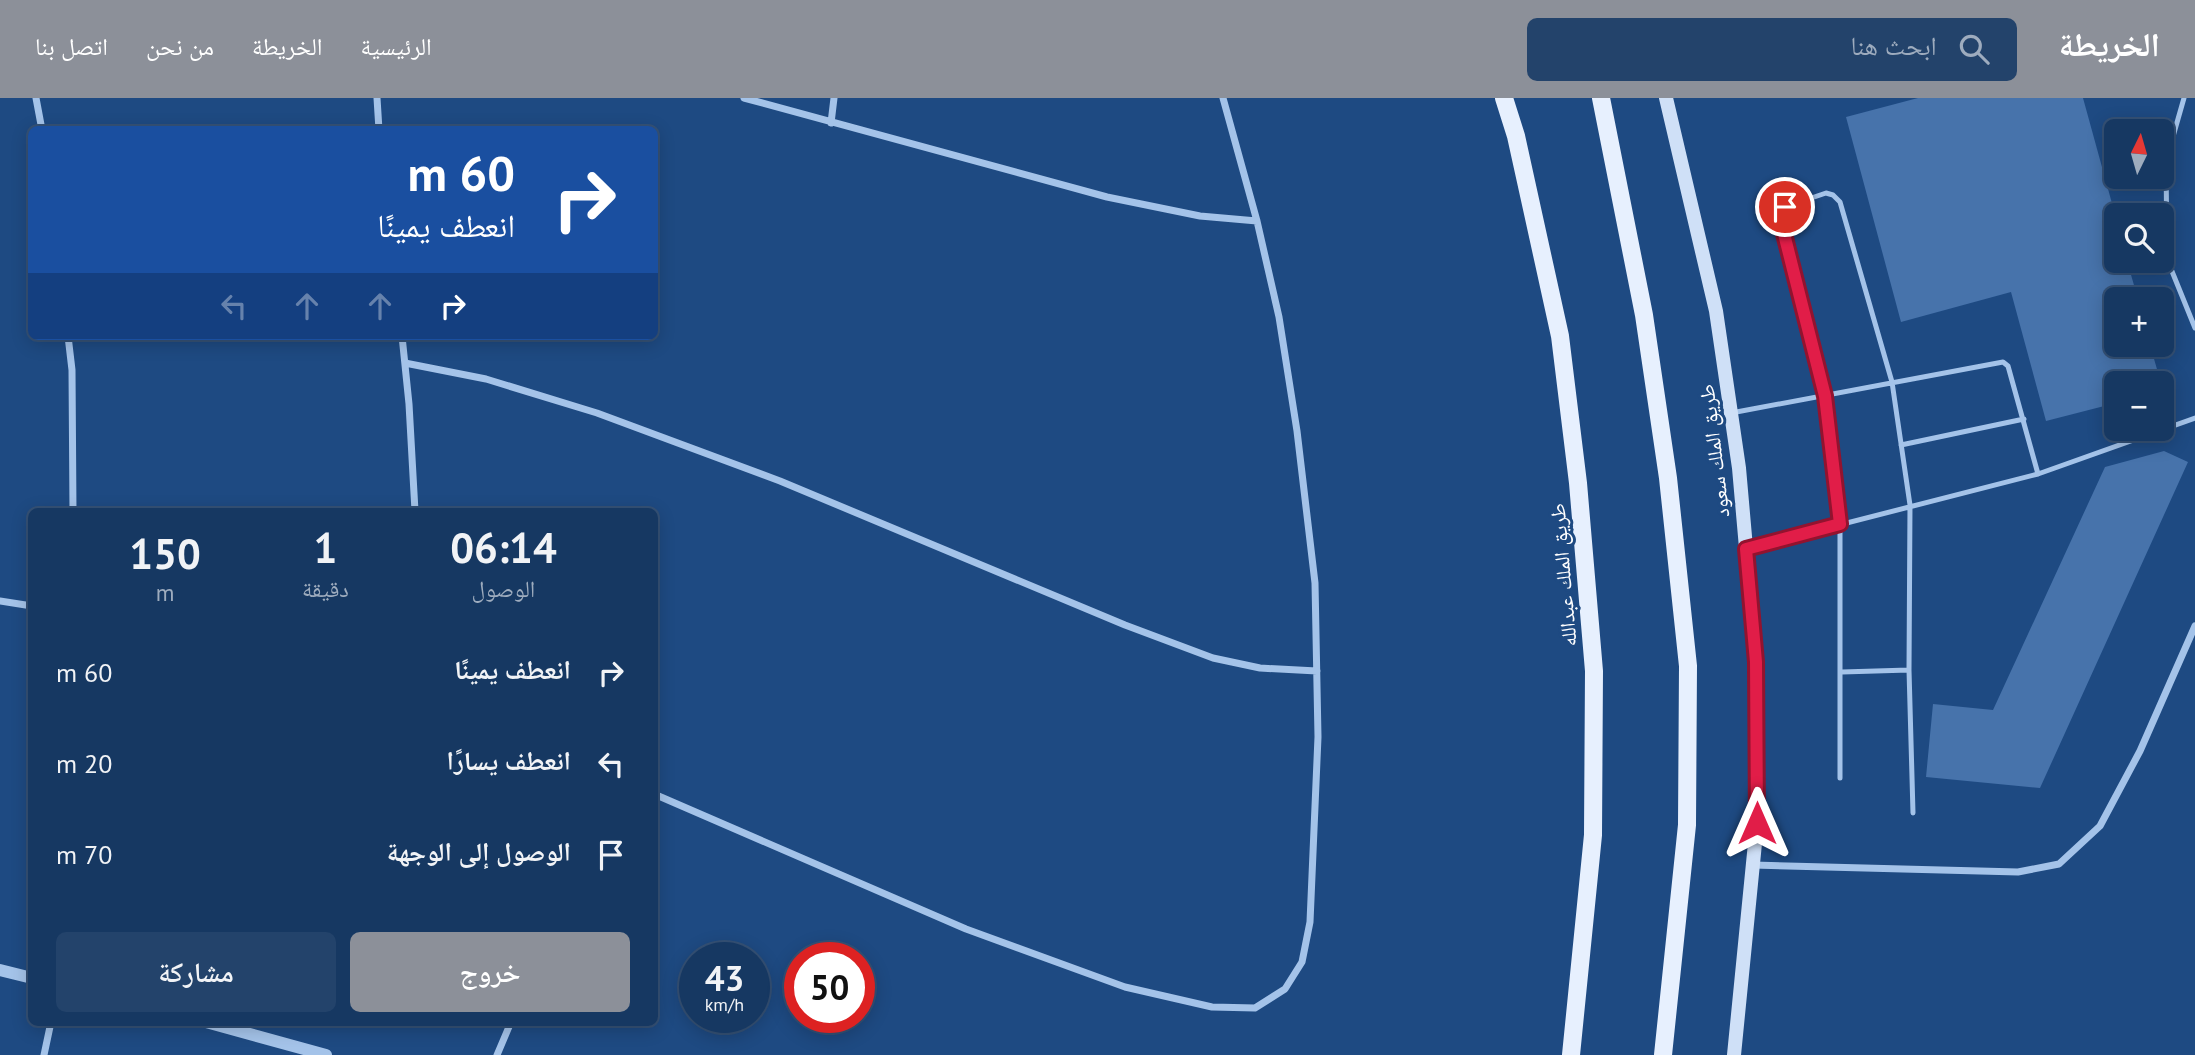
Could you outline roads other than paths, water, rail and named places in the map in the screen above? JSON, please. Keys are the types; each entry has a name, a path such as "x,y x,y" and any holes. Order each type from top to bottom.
{"main road":[{"name":"طريق الملك عبدالله","path":"1504,98 1516,136 1560,336 1578,483 1594,671 1593,835 1571,1055"},
{"path":"1601,98 1644,315 1668,478 1688,666 1687,825 1663,1055"},
{"name":"طريق الملك سعود","path":"1667,98 1716,311 1739,468 1756,662 1757,823 1734,1055"}],"street":[{"path":"36,98 41,126"},
{"path":"377,98 379,126"},
{"path":"744,98 1107,197 1200,216 1257,221"},
{"path":"831,123 834,98"},
{"path":"658,796 966,929 1125,988 1212,1007 1255,1007 1285,989 1302,962 1310,922 1318,737 1315,583 1297,431 1279,317 1257,221 1223,98"},
{"path":"68,340 72,370 74,508"},
{"path":"402,340 415,508"},
{"path":"405,363 486,379 597,412 780,481 1125,625 1213,658 1260,668 1317,671"},
{"path":"0,601 28,605"},
{"path":"1753,865 2018,872 2059,864 2100,826 2140,751 2195,626"},
{"path":"0,971 28,977"},
{"path":"44,1055 50,1026"},
{"path":"221,1026 326,1055"},
{"path":"497,1055 509,1026"}],"lane":[{"path":"2184,98 2166,161 2167,259 2195,328"},
{"path":"1840,778 1840,524 1825,396 1781,222 1785,207 1826,193 1833,195 1840,202 1892,382 1910,505 1909,670 1913,813"},
{"path":"1731,413 2003,362 2008,366 2038,474"},
{"path":"1746,549 2038,474 2195,418"},
{"path":"1901,445 2024,419"},
{"path":"1842,673 1909,670"}]}
